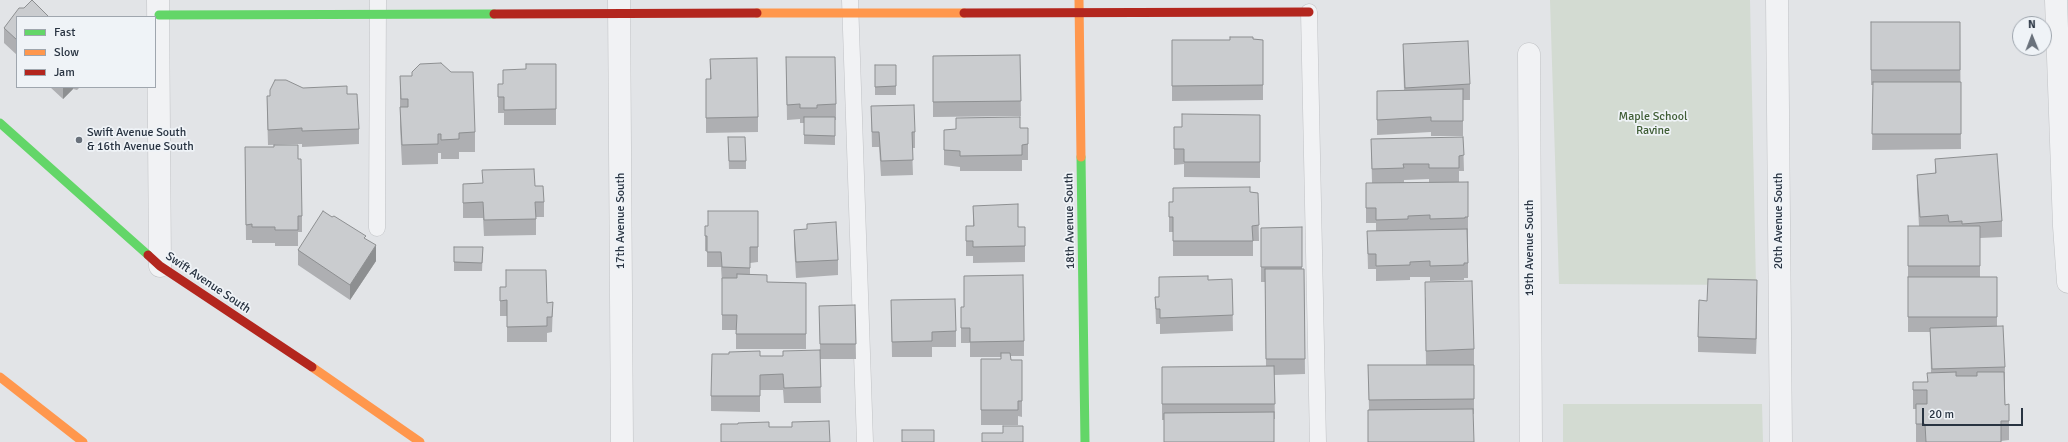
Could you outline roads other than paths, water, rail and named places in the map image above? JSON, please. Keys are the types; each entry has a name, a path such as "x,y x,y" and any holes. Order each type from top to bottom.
{"main road":[{"name":"18th Avenue South","path":"1079,0 1085,442"},
{"path":"158,8 619,6 850,7 1078,13 1310,12"},
{"name":"Swift Avenue South","path":"0,123 160,266 298,357 420,442"},
{"path":"0,377 83,442"}],"street":[{"name":"20th Avenue South","path":"1777,0 1781,442"},
{"path":"2056,0 2064,226 2068,282"},
{"name":"17th Avenue South","path":"619,6 622,442"},
{"path":"158,8 160,266"},
{"name":"19th Avenue South","path":"1529,54 1531,442"}],"lane":[{"path":"377,228 378,7"},
{"path":"850,7 866,442"},
{"path":"1310,12 1318,442"}],"place":[{"name":"Swift Avenue South & 16th Avenue South","path":"79,140"}],"park label":[{"name":"Maple School Ravine","path":"1653,124"}]}
